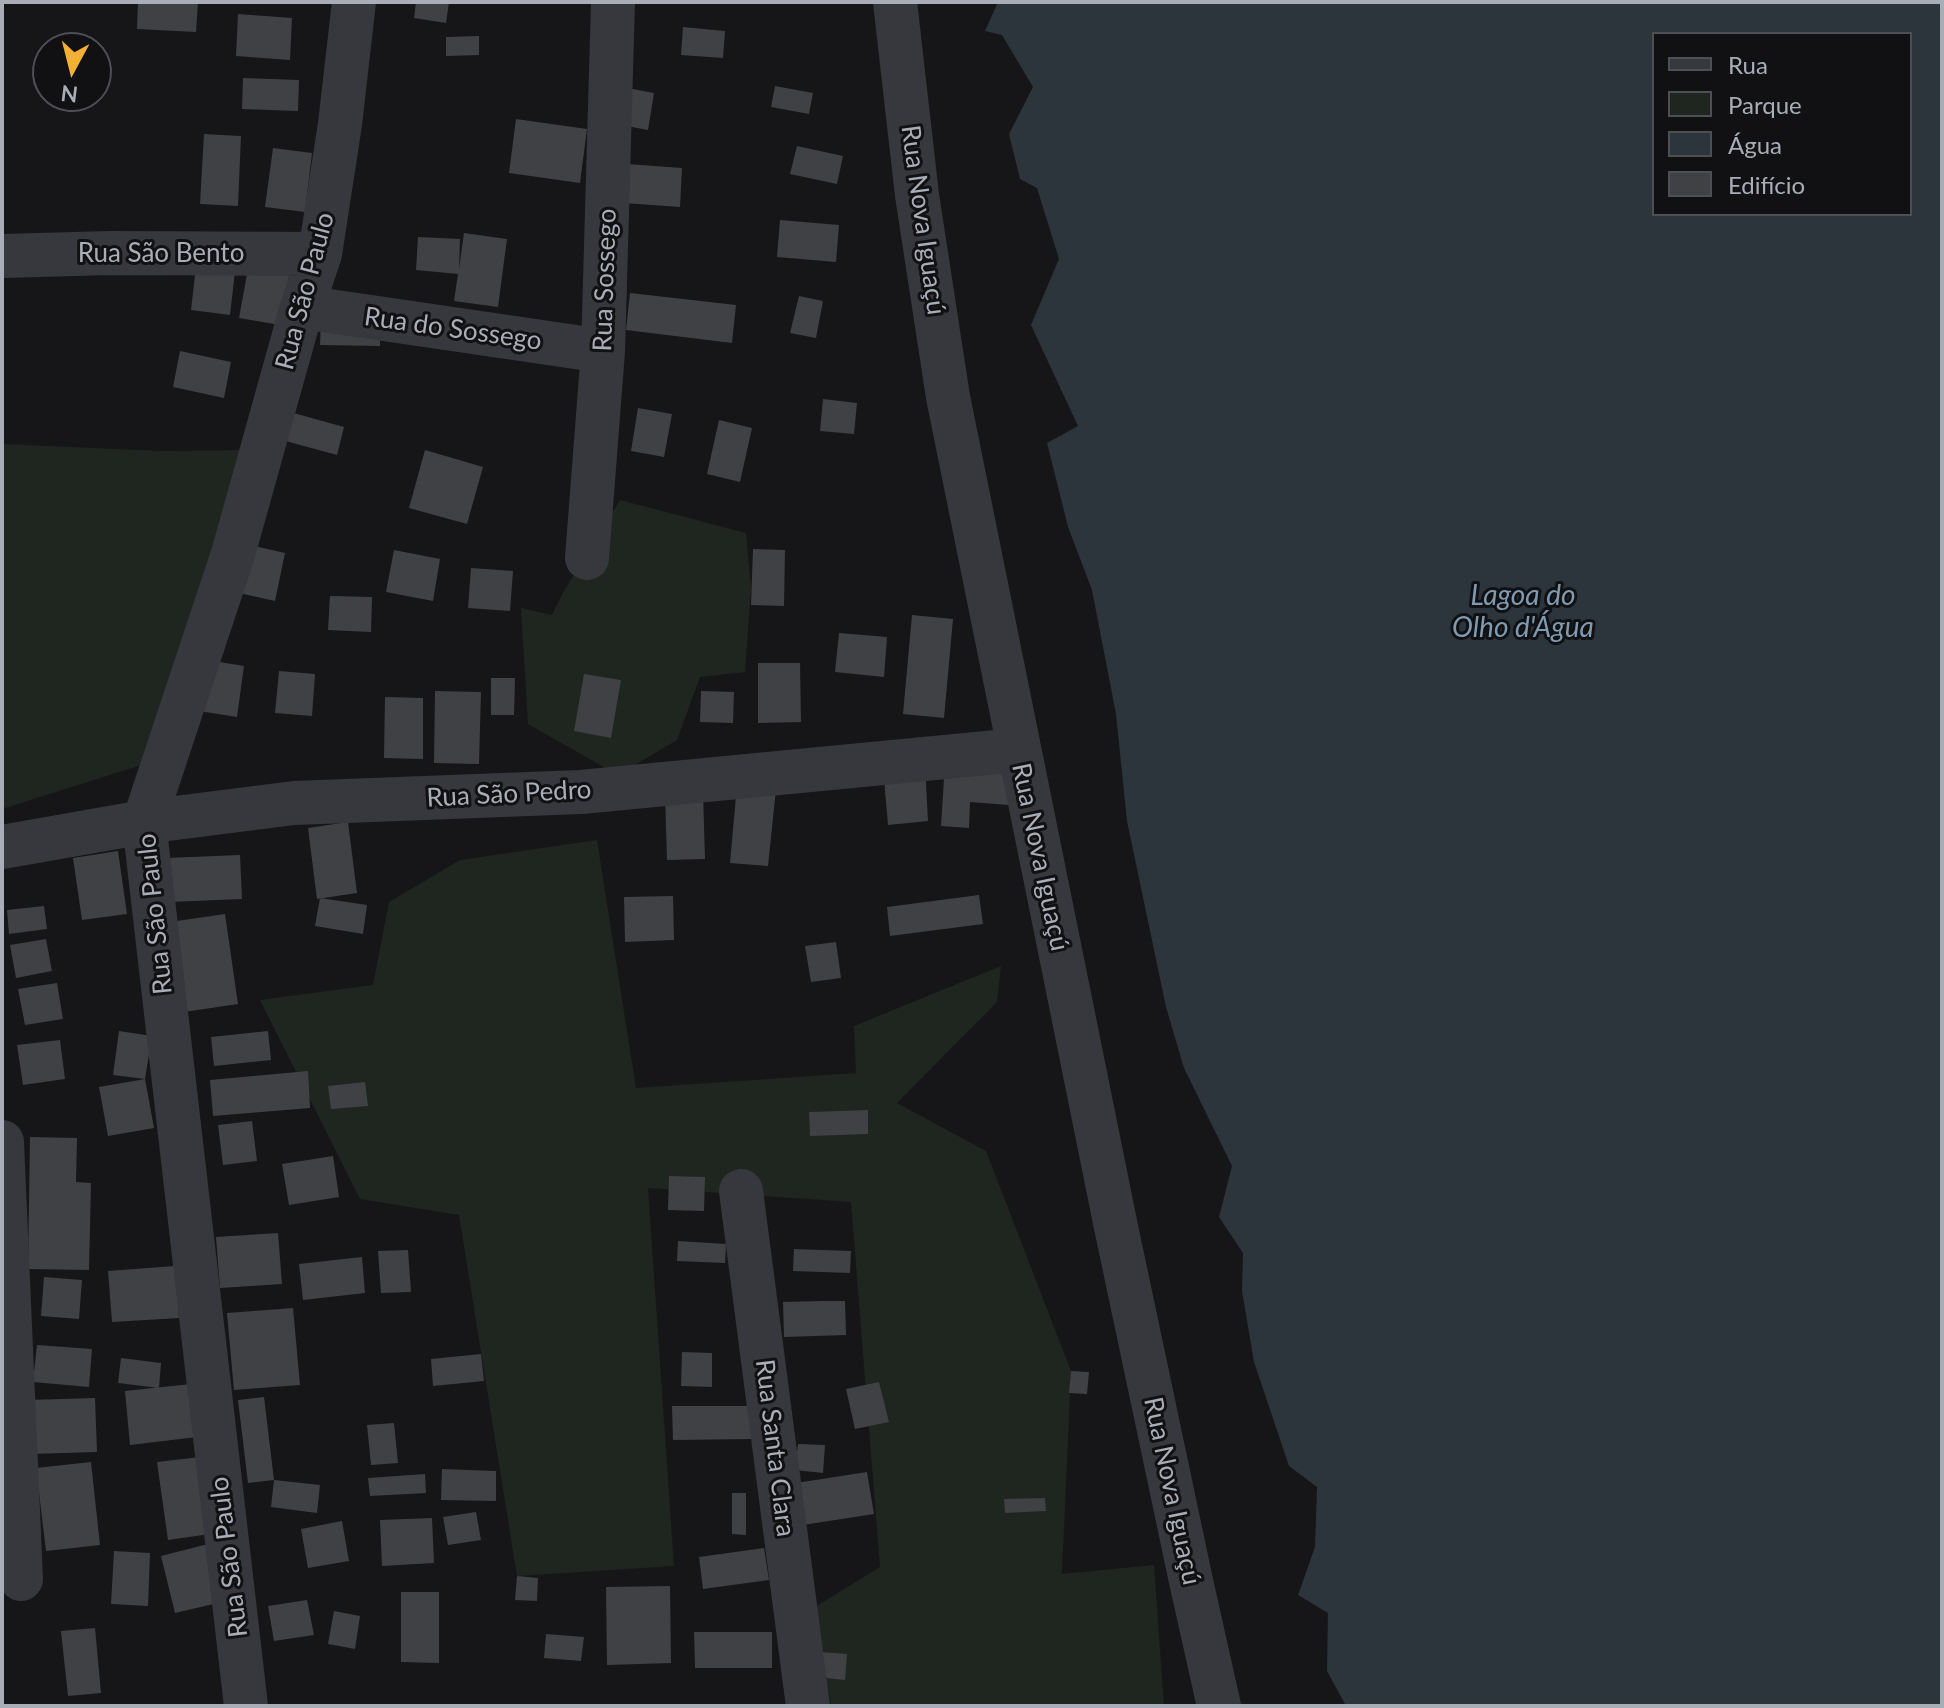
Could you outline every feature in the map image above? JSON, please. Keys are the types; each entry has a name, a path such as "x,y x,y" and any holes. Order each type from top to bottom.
{"street":[{"name":"Rua São Paulo","path":"246,1706 144,822 233,554 302,307 320,254 340,124 354,2"},
{"name":"Rua Sossego","path":"587,558 603,351 613,2"},
{"name":"Rua Nova Iguaçú","path":"895,2 917,195 948,397 1129,1288 1219,1706"},
{"name":"Rua São Bento","path":"2,256 320,254"},
{"name":"Rua do Sossego","path":"302,307 603,351"},
{"name":"Rua São Pedro","path":"2,847 144,822 294,803 581,792 1018,750"},
{"path":"2,1142 21,1579"},
{"name":"Rua Santa Clara","path":"741,1191 808,1706"}],"green space":[{"path":"2,444 162,451 262,450 151,762 2,809"},
{"path":"620,500 746,533 751,587 745,672 700,677 677,740 618,775 528,724 521,608 552,615"},
{"path":"597,840 636,1088 856,1073 854,1026 1001,966 997,1002 897,1103 986,1151 1071,1371 1062,1574 1154,1565 1164,1706 831,1706 815,1607 880,1567 851,1202 648,1188 674,1566 517,1576 459,1215 360,1199 260,1000 373,985 389,902 460,860"}],"water":[{"name":"Lagoa do Olho d'Água","path":"998,2 1942,2 1942,1706 1346,1706 1327,1671 1328,1613 1298,1595 1315,1547 1317,1487 1289,1466 1254,1362 1242,1291 1243,1253 1219,1217 1232,1166 1184,1068 1166,1007 1127,821 1116,714 1092,590 1068,527 1047,443 1078,426 1031,325 1059,259 1037,188 1020,179 1009,134 1033,87 1002,35 985,31"}],"building":[{"path":"138,2 198,2 196,32 137,29"},
{"path":"416,2 449,2 446,23 414,18"},
{"path":"238,14 292,18 290,60 236,56"},
{"path":"683,27 725,31 723,58 681,55"},
{"path":"479,36 479,55 446,56 446,37"},
{"path":"243,78 299,80 298,111 242,109"},
{"path":"775,86 813,93 809,114 771,107"},
{"path":"622,87 654,93 648,130 616,124"},
{"path":"516,119 587,129 580,183 509,173"},
{"path":"204,134 241,136 238,206 200,204"},
{"path":"797,146 843,156 837,184 790,174"},
{"path":"273,148 312,153 305,212 265,207"},
{"path":"627,164 682,168 680,207 624,203"},
{"path":"780,220 839,225 836,262 777,257"},
{"path":"464,233 507,239 498,307 454,301 458,274 416,270 418,237 460,239 459,269"},
{"path":"197,258 236,263 230,315 191,310"},
{"path":"250,258 291,265 280,325 239,318"},
{"path":"630,293 736,305 732,343 626,330"},
{"path":"799,296 823,301 816,338 790,333"},
{"path":"321,321 380,322 380,346 320,345"},
{"path":"180,351 231,362 224,398 173,387"},
{"path":"823,399 857,403 854,434 820,431"},
{"path":"638,408 672,414 664,457 631,451"},
{"path":"290,412 344,427 337,455 282,440"},
{"path":"719,420 752,428 740,482 707,474"},
{"path":"425,450 483,467 467,524 409,508"},
{"path":"250,545 285,553 275,601 239,593"},
{"path":"753,549 785,550 784,606 751,605"},
{"path":"394,550 440,559 433,601 386,592"},
{"path":"471,568 513,571 510,611 468,608"},
{"path":"330,596 372,597 371,632 328,630"},
{"path":"912,615 953,619 944,718 903,714"},
{"path":"839,633 887,637 884,677 835,672"},
{"path":"207,660 244,666 237,717 199,711"},
{"path":"758,663 800,663 801,722 758,723"},
{"path":"279,671 315,674 312,716 275,713"},
{"path":"584,674 621,680 611,738 574,731"},
{"path":"491,678 515,678 514,715 491,715"},
{"path":"435,691 481,692 479,764 434,763"},
{"path":"701,691 734,692 733,723 700,722"},
{"path":"385,697 423,698 423,759 384,758"},
{"path":"945,763 1011,767 1009,805 970,802 969,828 941,826"},
{"path":"925,765 928,821 888,825 883,768"},
{"path":"737,785 776,789 768,866 730,863"},
{"path":"703,793 705,859 667,860 665,794"},
{"path":"348,822 357,893 317,899 308,828"},
{"path":"118,851 127,914 82,920 73,858"},
{"path":"240,855 242,899 168,902 166,858"},
{"path":"979,895 983,924 890,936 887,907"},
{"path":"673,896 674,940 625,942 624,897"},
{"path":"320,898 367,905 363,934 315,926"},
{"path":"44,906 47,929 9,934 7,910"},
{"path":"225,914 238,1004 184,1012 170,922"},
{"path":"46,939 52,971 16,978 10,945"},
{"path":"836,942 841,978 811,982 805,946"},
{"path":"57,983 63,1019 25,1025 18,989"},
{"path":"119,1031 152,1036 145,1079 113,1075"},
{"path":"268,1031 271,1060 214,1066 211,1037"},
{"path":"60,1040 65,1079 23,1085 17,1045"},
{"path":"308,1071 310,1108 213,1116 210,1080"},
{"path":"145,1079 154,1128 108,1136 99,1087"},
{"path":"365,1082 368,1106 331,1109 328,1086"},
{"path":"868,1110 868,1134 810,1136 809,1112"},
{"path":"252,1121 257,1161 223,1165 218,1125"},
{"path":"30,1137 77,1138 76,1182 91,1183 89,1270 28,1269"},
{"path":"333,1156 339,1197 289,1205 282,1164"},
{"path":"669,1176 705,1177 704,1211 668,1210"},
{"path":"278,1233 282,1284 220,1288 216,1237"},
{"path":"678,1241 726,1244 725,1263 677,1261"},
{"path":"794,1249 851,1251 850,1273 793,1271"},
{"path":"408,1250 411,1292 381,1293 378,1251"},
{"path":"362,1257 365,1293 303,1300 299,1264"},
{"path":"175,1266 179,1318 112,1322 108,1271"},
{"path":"44,1277 82,1280 79,1319 41,1316"},
{"path":"845,1301 846,1335 784,1337 783,1302"},
{"path":"293,1308 300,1385 234,1390 227,1313"},
{"path":"37,1345 92,1349 89,1387 33,1382"},
{"path":"682,1352 712,1353 712,1387 681,1386"},
{"path":"481,1354 484,1381 433,1386 431,1359"},
{"path":"121,1358 161,1363 159,1388 118,1383"},
{"path":"1071,1371 1089,1372 1087,1394 1069,1393"},
{"path":"879,1382 889,1422 855,1429 846,1389"},
{"path":"191,1384 197,1437 130,1445 125,1391"},
{"path":"264,1397 274,1480 248,1483 238,1400"},
{"path":"95,1398 97,1452 30,1454 28,1400"},
{"path":"672,1406 751,1406 752,1439 673,1440"},
{"path":"394,1423 398,1463 371,1465 367,1425"},
{"path":"798,1444 825,1445 823,1473 795,1470"},
{"path":"200,1457 210,1534 168,1540 157,1462"},
{"path":"91,1462 100,1545 46,1551 36,1468"},
{"path":"442,1469 496,1471 496,1501 441,1500"},
{"path":"867,1472 874,1514 803,1525 796,1483"},
{"path":"425,1474 426,1493 370,1496 368,1478"},
{"path":"274,1480 320,1485 317,1513 271,1507"},
{"path":"732,1493 746,1493 746,1535 732,1534"},
{"path":"1045,1498 1046,1511 1005,1513 1004,1499"},
{"path":"476,1512 481,1540 448,1545 443,1517"},
{"path":"432,1518 434,1563 382,1566 380,1520"},
{"path":"342,1521 349,1561 308,1568 301,1529"},
{"path":"208,1544 222,1602 175,1613 161,1556"},
{"path":"764,1548 769,1580 703,1589 699,1557"},
{"path":"114,1551 150,1553 148,1606 111,1604"},
{"path":"517,1576 538,1578 537,1601 515,1600"},
{"path":"670,1586 671,1663 607,1665 606,1587"},
{"path":"401,1592 439,1592 439,1663 401,1662"},
{"path":"307,1600 314,1635 274,1641 268,1606"},
{"path":"334,1611 360,1616 355,1649 328,1644"},
{"path":"95,1628 101,1693 68,1696 61,1631"},
{"path":"694,1632 772,1632 772,1668 695,1668"},
{"path":"546,1634 584,1637 581,1661 544,1658"},
{"path":"820,1652 847,1654 845,1680 818,1677"}]}
